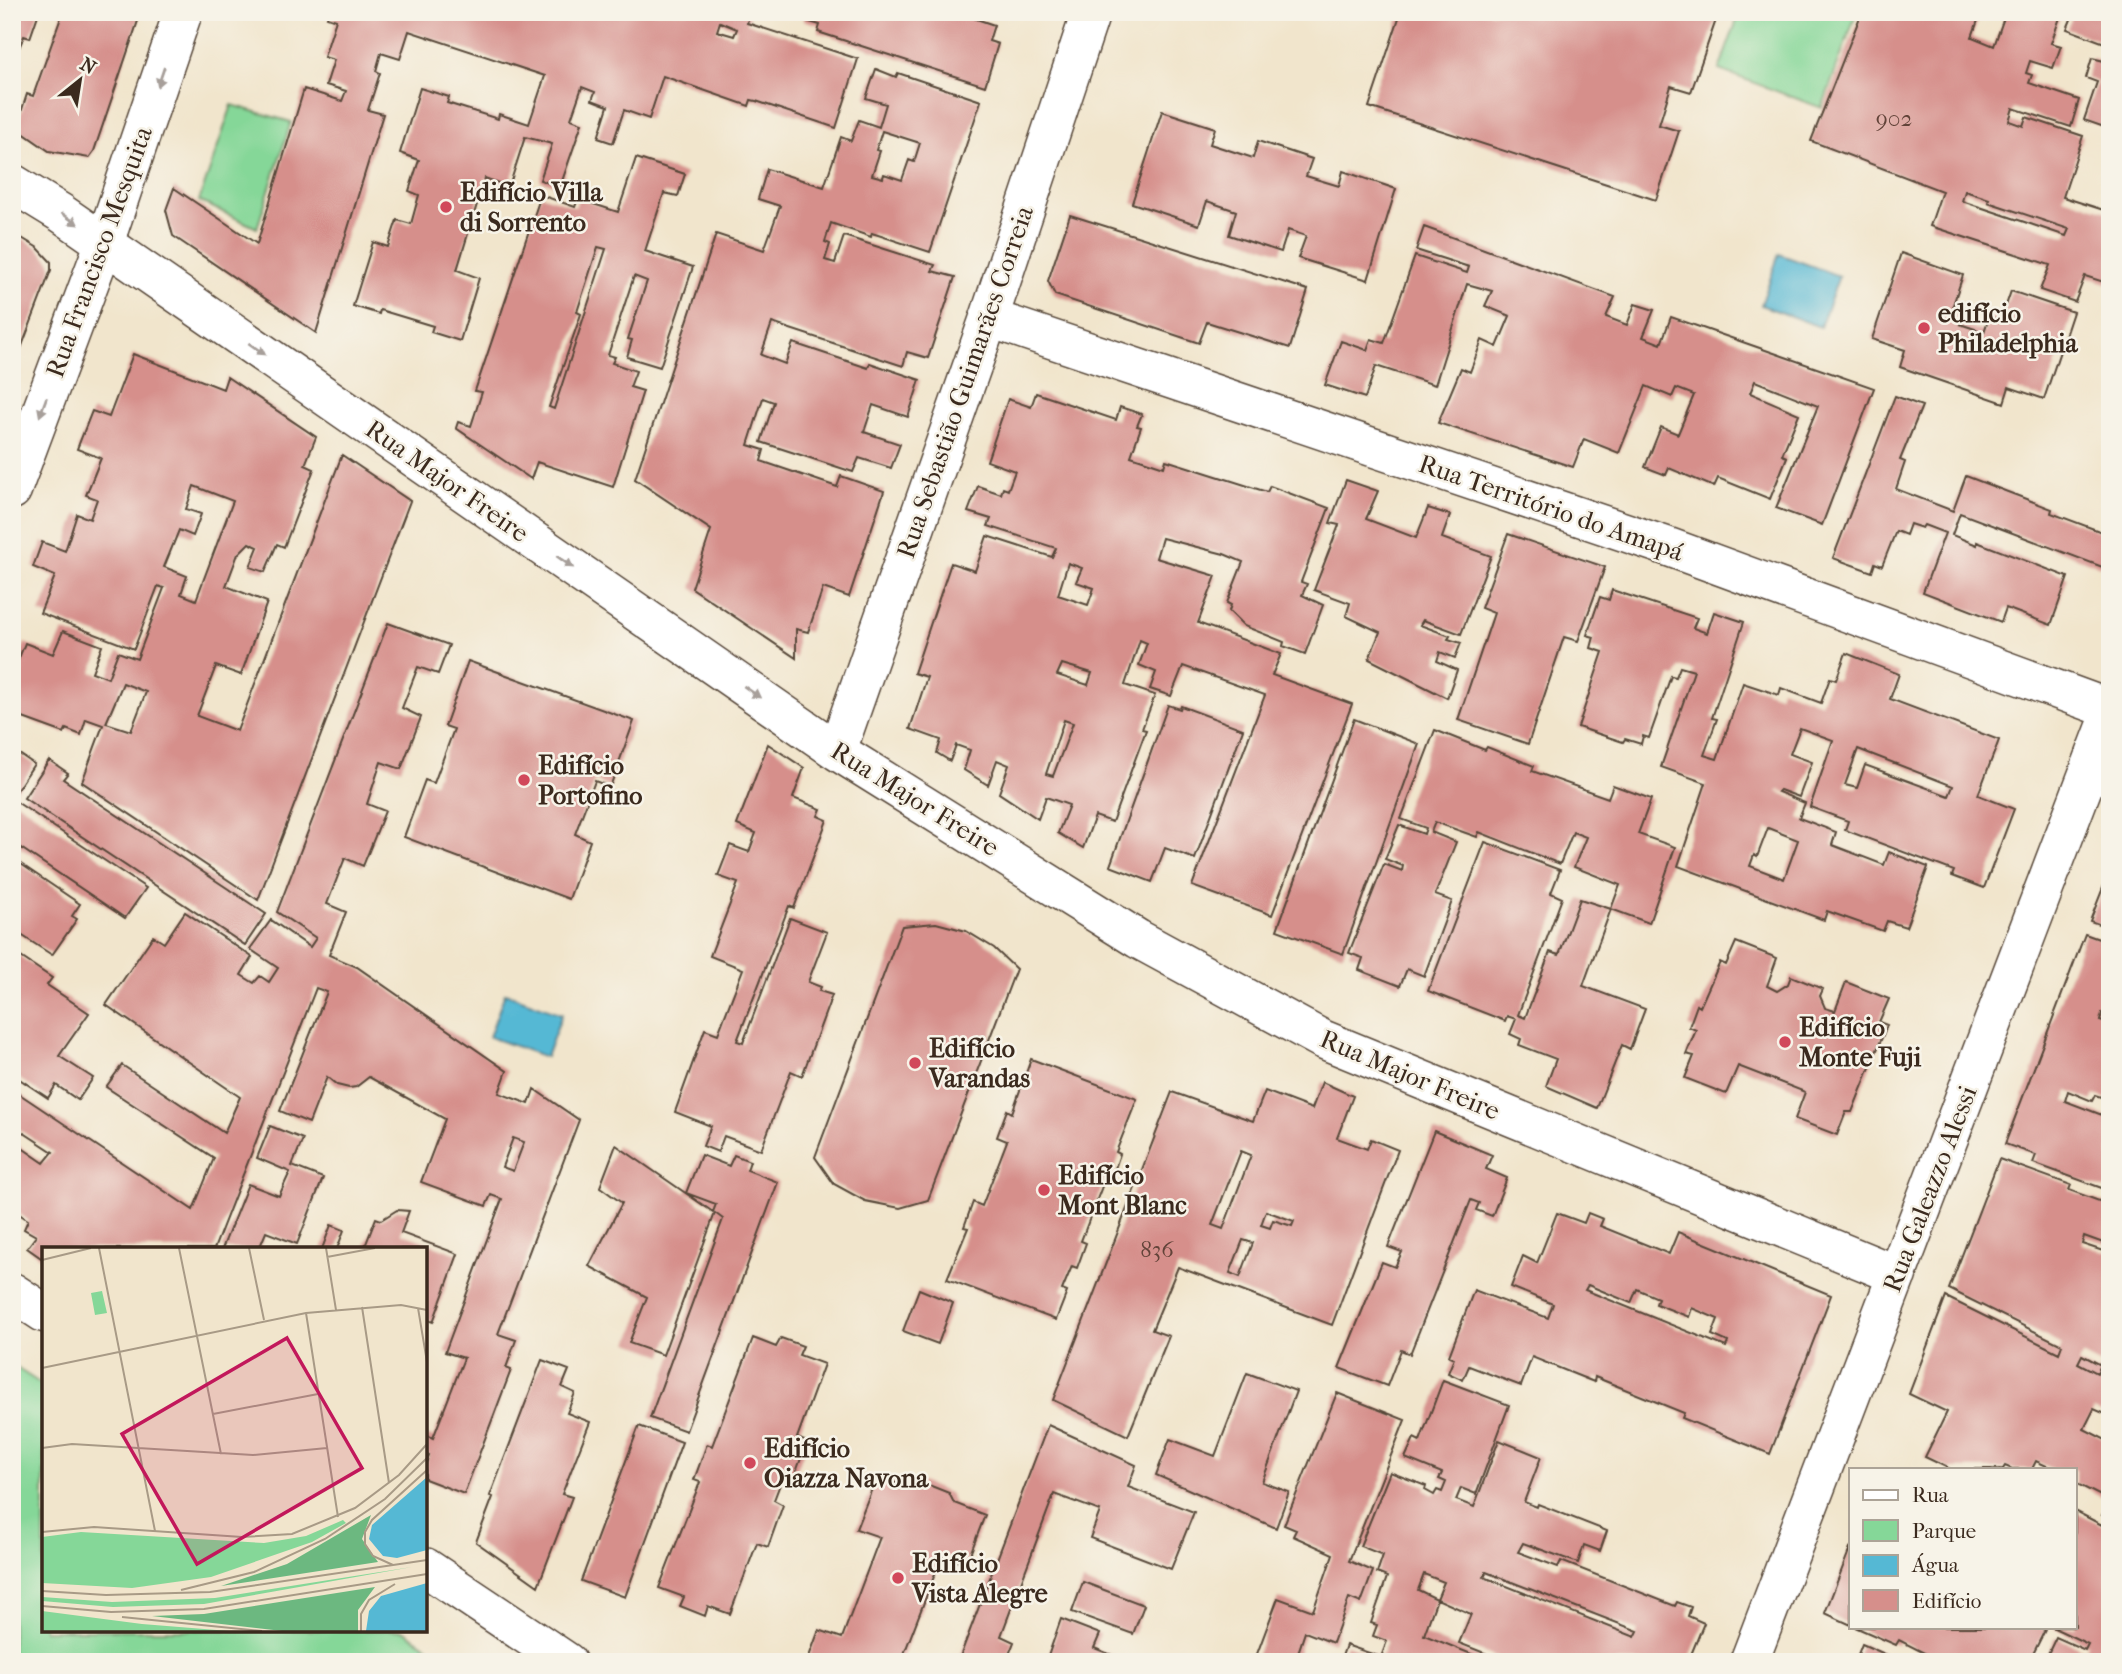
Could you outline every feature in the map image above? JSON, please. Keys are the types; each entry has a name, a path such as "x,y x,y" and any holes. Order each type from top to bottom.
{"street":[{"name":"Rua Francisco Mesquita","path":"12,490 104,244 183,12"},
{"name":"Rua Sebastião Guimarães Correia","path":"837,751 989,318 1091,12"},
{"name":"Rua Major Freire","path":"12,183 837,751 1138,939 1322,1040 1897,1275"},
{"name":"Rua Território do Amapá","path":"989,318 1666,547 2110,709"},
{"name":"Rua Galeazzo Alessi","path":"1749,1662 2110,716"},
{"path":"12,1292 42,1312"},
{"path":"427,1568 567,1662"}],"green space":[{"path":"1740,12 1857,12 1822,108 1719,70"},
{"path":"232,105 291,122 257,228 199,201"},
{"path":"12,1365 42,1385 42,1632 406,1632 450,1662 12,1662"}],"water":[{"path":"1779,254 1839,276 1820,327 1761,305"},
{"path":"505,993 562,1014 546,1057 489,1037"}],"building":[{"path":"12,12 39,12 30,38 24,36 19,48 12,45"},
{"path":"63,12 141,12 94,151 89,158 49,151 16,128 27,94 33,96"},
{"path":"329,12 404,12 413,17 414,12 747,12 750,13 747,23 858,59 836,128 756,101 751,100 749,106 663,76 649,119 624,110 613,143 598,138 608,106 592,100 595,92 582,87 571,119 582,123 560,187 540,180 552,144 525,137 509,187 485,178 457,270 479,278 460,341 431,332 433,326 380,310 379,314 353,306 373,242 388,247 397,220 411,224 419,195 409,191 419,160 400,153 420,88 449,97 447,103 498,119 499,114 529,124 545,76 409,31 400,59 381,53 376,71 380,73 368,110 383,114 316,333 173,236 166,210 174,188 257,244 304,89 342,101 346,91 326,85 334,60 324,57 336,20 327,17","holes":["720,22 737,29 734,36 717,31"]},
{"path":"806,12 956,12 994,25 989,41 998,44 985,86 818,32 820,25 803,20"},
{"path":"1401,12 1703,12 1717,17 1691,92 1671,86 1659,125 1679,131 1656,200 1369,107"},
{"path":"1862,12 1981,12 1972,37 1994,46 2006,12 2062,12 2051,43 2061,46 2053,68 2030,61 2026,73 2032,75 2029,83 2079,100 2071,127 2013,108 2009,121 2023,126 2026,117 2083,136 2063,197 2110,212 2110,284 2085,276 2075,302 2040,290 2050,265 1930,226 1942,191 1811,141","holes":["1965,191 1989,199 1988,202 2069,229 2066,236 1962,201"]},
{"path":"2074,12 2110,12 2110,45 2067,29"},
{"path":"2110,46 2110,129 2084,120 2097,82 2086,78 2092,58 2104,61"},
{"path":"876,69 896,77 898,73 981,101 930,252 872,233 871,237 831,223 825,242 830,244 825,260 835,263 844,236 935,265 932,271 955,277 928,358 907,352 903,366 772,323 761,355 785,364 793,343 868,368 870,363 920,380 908,417 873,405 864,432 900,444 891,468 859,458 853,472 761,442 774,402 763,398 748,445 764,450 761,461 837,487 841,476 884,491 849,597 823,588 808,632 796,629 796,658 692,588 711,530 635,479 716,234 764,250 780,206 758,199 767,169 824,187 841,137 851,141 859,120 879,127 886,104 866,98","holes":["882,131 920,143 914,162 909,160 902,180 884,174 883,178 872,175 880,151 876,150"]},
{"path":"1162,111 1215,128 1210,144 1253,158 1258,141 1312,159 1306,176 1339,186 1343,171 1396,189 1368,280 1298,258 1306,236 1288,230 1281,252 1229,235 1236,211 1207,201 1199,225 1132,203"},
{"path":"636,158 685,174 678,196 664,193 645,251 693,267 660,367 627,357 632,340 628,339 647,281 634,276 608,355 615,357 612,363 636,371 630,387 643,391 613,487 537,462 531,479 456,428 458,422 471,426 482,392 475,391 541,195 575,207 578,199 618,212","holes":["598,247 606,249 554,409 549,407 581,314 577,312"]},
{"path":"1070,215 1308,290 1290,348 1207,322 1199,343 1055,295 1048,281"},
{"path":"1424,227 1615,297 1606,317 1627,325 1635,304 1654,310 1643,337 1661,344 1671,317 1874,388 1822,525 1776,508 1818,406 1755,381 1750,393 1799,414 1782,455 1787,457 1770,499 1718,478 1714,487 1669,468 1666,475 1645,467 1661,427 1678,434 1694,395 1676,388 1672,397 1646,386 1619,453 1584,439 1573,467 1438,423 1461,368 1470,372 1482,340 1497,347 1510,316 1485,306 1492,291 1467,284 1435,385 1376,366 1365,398 1325,385 1341,341 1367,350 1371,339 1384,343 1415,256 1467,273 1469,267 1416,250"},
{"path":"12,232 38,248 51,262 51,270 20,351 12,346"},
{"name":"edifício Philadelphia","path":"1901,253 1963,275 1953,305 1965,309 1960,324 1984,332 1989,317 2001,320 2011,291 2073,312 2044,399 2009,387 2004,403 1900,367 1905,350 1872,339"},
{"path":"133,354 223,389 227,377 316,437 305,465 314,469 284,547 277,544 265,572 250,567 258,547 249,543 238,554 226,586 267,602 241,675 216,666 197,716 237,731 342,455 410,501 258,900 82,782 103,725 86,719 81,735 66,729 64,733 12,714 12,675 25,643 53,654 63,631 102,646 92,672 108,678 118,652 137,659 164,588 158,586 134,649 40,613 55,576 33,567 42,542 65,551 77,514 90,519 97,499 86,495 101,458 77,449 92,411 109,417","holes":["194,486 233,501 196,600 181,594 187,576 164,567 179,530 193,536 201,514 186,509","123,683 146,692 131,731 106,723"]},
{"path":"1036,393 1116,420 1120,407 1142,414 1137,426 1141,427 1131,456 1164,467 1166,460 1267,492 1270,486 1329,508 1301,582 1307,584 1302,595 1323,605 1305,654 1283,646 1284,642 1244,626 1229,611 1231,605 1227,603 1243,562 1224,554 1162,538 1156,558 1216,576 1198,623 1281,654 1272,675 1352,704 1272,915 1192,886 1265,695 1183,666 1171,696 1150,689 1156,672 1139,665 1147,643 1140,640 1125,685 1155,695 1142,729 1146,730 1112,822 1095,816 1083,848 1058,833 1069,805 1046,797 1038,819 999,793 1009,765 997,760 988,785 964,770 970,750 956,745 950,761 937,753 941,740 910,729 927,677 914,673 951,563 975,571 987,536 1052,557 1056,548 988,526 991,519 968,512 978,486 1001,494 1003,488 1008,490 1015,471 987,461 1008,399 1031,407","holes":["1068,563 1082,568 1076,582 1094,588 1088,605 1058,595","1062,664 1092,673 1088,685 1057,675","1064,720 1073,723 1053,776 1046,774"]},
{"path":"1895,396 1922,406 1900,460 1905,462 1896,489 1953,511 1966,476 2110,535 2110,555 2105,568 1960,513 1952,535 2068,577 2051,625 2006,608 2001,622 1923,592 1945,533 1924,525 1922,528 1910,524 1906,535 1896,531 1882,566 1875,563 1872,572 1833,558"},
{"path":"1346,480 1378,491 1366,519 1416,538 1428,508 1450,515 1442,538 1491,556 1461,634 1423,620 1420,625 1461,643 1455,658 1440,652 1437,661 1457,670 1447,698 1369,659 1380,632 1346,616 1350,603 1314,590 1339,525 1330,523"},
{"path":"1508,534 1605,567 1578,641 1564,637 1528,744 1458,720 1494,613 1481,608"},
{"path":"1612,590 1697,618 1693,628 1707,633 1714,612 1744,622 1712,718 1717,719 1704,755 1717,759 1743,683 1779,695 1781,688 1821,703 1830,678 1836,680 1846,653 1899,674 1890,699 1999,740 1978,795 2014,809 1984,888 1952,876 1954,871 1845,830 1848,821 1810,807 1833,740 1800,728 1790,754 1812,762 1799,797 1780,790 1778,792 1805,803 1799,818 1836,832 1832,845 1884,865 1889,852 1928,867 1906,927 1887,921 1883,931 1827,911 1824,920 1678,866 1706,783 1661,767 1694,671 1680,667 1676,677 1671,676 1649,738 1643,736 1641,744 1625,739 1623,742 1578,727 1603,652 1591,648 1594,637 1587,635 1600,597 1609,600","holes":["1858,749 1953,786 1949,796 1865,765 1857,788 1845,785","1768,828 1798,840 1784,879 1750,866 1754,855 1757,857"]},
{"path":"388,623 449,645 438,674 418,667 402,708 421,717 401,769 381,762 367,804 385,811 363,866 345,858 327,904 346,912 329,955 357,967 507,1071 499,1093 529,1104 534,1089 579,1120 498,1334 516,1340 506,1368 511,1370 464,1494 427,1480 427,1435 433,1438 464,1358 445,1352 502,1199 491,1195 486,1206 421,1182 445,1119 369,1077 356,1087 349,1088 337,1085 327,1077 309,1123 280,1111 327,992 316,988 215,1247 42,1247 42,1259 27,1248 36,1236 24,1229 28,1220 12,1209 12,1141 44,1163 53,1152 12,1125 12,1089 193,1210 214,1158 106,1087 122,1065 224,1133 240,1097 106,1005 153,936 164,943 185,912 252,957 241,975 254,983 260,976 269,982 278,968 250,949 271,920 310,947 316,938 277,912","holes":["513,1138 524,1142 513,1171 502,1167"]},
{"name":"Edifício Portofino","path":"468,661 634,721 610,787 595,781 575,834 590,841 569,899 404,837 425,780 434,783 454,729 445,726"},
{"path":"1168,705 1180,709 1181,706 1243,729 1195,859 1165,848 1152,882 1110,866"},
{"path":"1354,719 1419,744 1343,954 1277,930"},
{"path":"1435,730 1485,750 1487,747 1534,766 1532,771 1608,798 1613,785 1651,799 1638,834 1675,847 1649,923 1611,909 1620,885 1574,867 1586,837 1573,832 1560,864 1479,832 1477,837 1435,822 1431,832 1456,842 1435,895 1452,901 1424,976 1407,969 1400,986 1359,970 1363,958 1349,953 1384,864 1402,871 1403,866 1385,859 1399,825 1424,834 1426,828 1401,819"},
{"path":"768,744 804,768 793,798 821,809 818,816 827,820 794,908 789,906 737,1041 743,1043 790,918 827,932 808,982 821,987 819,991 832,995 802,1076 791,1071 761,1150 724,1136 718,1152 703,1146 711,1126 675,1112 705,1029 718,1034 743,969 710,956 738,883 718,876 730,845 749,852 756,833 737,825"},
{"path":"12,749 34,764 15,793 12,791"},
{"path":"49,760 68,773 63,779 266,914 245,945 24,798"},
{"path":"12,799 146,888 125,918 12,842"},
{"path":"1485,842 1560,870 1551,893 1562,898 1518,1015 1525,1018 1550,952 1559,955 1580,899 1611,909 1583,986 1645,1009 1630,1049 1622,1045 1597,1108 1546,1086 1556,1059 1519,1045 1521,1039 1510,1034 1516,1019 1507,1016 1505,1021 1428,991"},
{"path":"12,858 80,904 72,916 77,919 52,955 12,929"},
{"path":"2110,870 2110,928 2090,921"},
{"name":"Edifício Varandas","path":"936,923 966,931 994,948 1016,969 928,1200 900,1208 865,1201 834,1184 815,1157 902,926"},
{"path":"2085,934 2110,943 2110,1016 2102,1013 2100,1021 2110,1024 2110,1100 2095,1095 2092,1101 2068,1091 2065,1101 2110,1118 2110,1191 2033,1163 2036,1155 2005,1144"},
{"name":"Edifício Monte Fuji","path":"1736,942 1777,958 1767,986 1777,991 1788,984 1791,976 1823,989 1820,996 1825,1008 1835,1011 1846,982 1889,999 1879,1022 1887,1025 1852,1112 1846,1112 1837,1135 1795,1119 1805,1092 1738,1066 1726,1094 1685,1078 1694,1056 1686,1054 1696,1030 1689,1027 1697,1005 1700,1007 1720,962 1726,965"},
{"path":"12,951 52,978 47,985 89,1013 59,1056 93,1078 78,1100 56,1085 48,1098 12,1074"},
{"name":"Edifício Mont Blanc","path":"1031,1059 1137,1099 1116,1152 1120,1154 1112,1177 1106,1176 1081,1241 1086,1243 1077,1268 1072,1266 1062,1290 1067,1292 1056,1320 947,1279 968,1228 964,1227 973,1202 982,1206 1007,1141 997,1137 1007,1110 1012,1113"},
{"path":"1322,1082 1353,1096 1337,1138 1367,1149 1371,1139 1398,1150 1332,1325 1178,1267 1152,1330 1169,1336 1128,1436 1053,1400 1172,1092 1253,1121 1265,1091 1312,1109","holes":["1241,1151 1251,1155 1223,1229 1212,1225","1266,1211 1294,1221 1292,1226 1273,1220 1270,1228 1261,1225","1243,1240 1253,1243 1240,1277 1230,1273"]},
{"path":"270,1126 303,1139 292,1166 323,1178 297,1244 266,1232 260,1247 223,1247 248,1184 279,1196 290,1172 257,1158"},
{"path":"1434,1131 1492,1155 1486,1169 1507,1178 1492,1216 1476,1210 1479,1203 1471,1200 1410,1354 1401,1350 1387,1386 1339,1368 1382,1262 1395,1267 1402,1252 1388,1247"},
{"path":"616,1145 713,1212 716,1204 686,1193 701,1155 729,1166 734,1155 750,1161 747,1170 778,1182 686,1431 650,1418 723,1219 715,1213 663,1355 629,1343 647,1297 589,1266 622,1203 600,1187"},
{"path":"1999,1159 2071,1185 2069,1190 2110,1205 2110,1416 2094,1409 2084,1429 2110,1442 2110,1652 2108,1651 2104,1662 2044,1662 2056,1637 2085,1650 2088,1644 2054,1628 2076,1628 2076,1512 2102,1525 2106,1516 2102,1515 2109,1500 2076,1484 2076,1468 2051,1468 2036,1461 2032,1468 1948,1468 1925,1457 1947,1412 1909,1394 1946,1297 2059,1353 2062,1345 1949,1289","holes":["2084,1236 2109,1245 2106,1252 2082,1244","2082,1355 2101,1365 2097,1373 2078,1363"]},
{"path":"397,1210 409,1211 401,1233 458,1254 433,1322 427,1320 427,1247 365,1247 376,1218 381,1220"},
{"path":"1557,1213 1584,1223 1588,1213 1603,1219 1600,1226 1669,1254 1678,1232 1831,1295 1770,1454 1682,1418 1684,1413 1595,1377 1594,1382 1532,1357 1521,1386 1469,1366 1463,1380 1448,1373 1454,1358 1449,1356 1474,1290 1548,1318 1553,1304 1511,1287 1523,1256 1537,1263","holes":["1588,1285 1631,1303 1637,1289 1658,1298 1656,1304 1689,1317 1692,1308 1718,1319 1712,1335 1728,1342 1726,1347 1585,1290"]},
{"path":"331,1225 344,1230 338,1247 323,1247"},
{"path":"919,1289 953,1303 938,1344 903,1331"},
{"name":"Edifício Oiazza Navona","path":"753,1338 776,1347 781,1338 803,1346 799,1355 824,1364 797,1438 807,1442 792,1483 782,1479 774,1500 783,1505 768,1547 757,1543 730,1614 708,1606 705,1616 680,1606 684,1597 659,1588 700,1482 694,1480 707,1444 712,1446"},
{"path":"542,1360 569,1370 562,1387 575,1393 567,1413 590,1422 562,1494 572,1497 538,1586 476,1542 493,1497 490,1496"},
{"path":"1247,1373 1296,1391 1262,1482 1289,1492 1276,1528 1156,1475 1170,1439 1215,1456"},
{"path":"1443,1380 1509,1405 1476,1494 1461,1488 1456,1500 1474,1507 1499,1440 1541,1457 1524,1502 1537,1507 1538,1504 1607,1531 1600,1551 1584,1545 1578,1563 1523,1543 1518,1552 1558,1567 1561,1561 1675,1606 1677,1602 1691,1607 1688,1616 1704,1623 1688,1662 1507,1662 1459,1643 1471,1614 1437,1599 1424,1635 1491,1662 1340,1662 1346,1645 1381,1657 1387,1641 1373,1636 1377,1625 1371,1623 1387,1577 1377,1573 1383,1555 1360,1546 1390,1472 1426,1486 1425,1490 1434,1495 1437,1490 1442,1492 1446,1482 1439,1479 1442,1473 1405,1458 1414,1438 1420,1441","holes":["1486,1572 1638,1631 1635,1637 1484,1577","1424,1574 1444,1582 1437,1599 1418,1590"]},
{"path":"1337,1393 1405,1420 1349,1561 1373,1571 1361,1603 1349,1598 1333,1643 1305,1632 1298,1653 1322,1662 1254,1662 1278,1598 1313,1611 1333,1554 1293,1536 1296,1530 1284,1525"},
{"path":"1048,1425 1136,1465 1128,1487 1194,1512 1171,1569 1090,1538 1100,1511 1054,1494 1001,1636 1014,1642 1006,1662 958,1662"},
{"path":"639,1426 682,1442 625,1597 581,1581"},
{"name":"Edifício Vista Alegre","path":"877,1476 906,1487 916,1480 949,1493 954,1503 985,1515 966,1565 942,1556 902,1659 909,1662 807,1662 819,1630 842,1638 880,1537 856,1529"},
{"path":"1849,1551 1849,1624 1825,1613"},
{"path":"1083,1582 1144,1605 1133,1634 1072,1612"},
{"path":"1061,1619 1100,1634 1094,1648 1122,1659 1121,1662 1046,1662"},
{"path":"1857,1628 2045,1630 2029,1662 1942,1662 1899,1640 1896,1645"},
{"path":"1862,1644 1903,1662 1855,1662"}],"place":[{"name":"Edifício Villa di Sorrento","path":"446,207"},
{"name":"edifício Philadelphia","path":"1924,328"},
{"name":"Edifício Portofino","path":"524,780"},
{"name":"Edifício Monte Fuji","path":"1785,1042"},
{"name":"Edifício Varandas","path":"915,1063"},
{"name":"Edifício Mont Blanc","path":"1044,1190"},
{"name":"Edifício Oiazza Navona","path":"750,1463"},
{"name":"Edifício Vista Alegre","path":"898,1578"}]}
